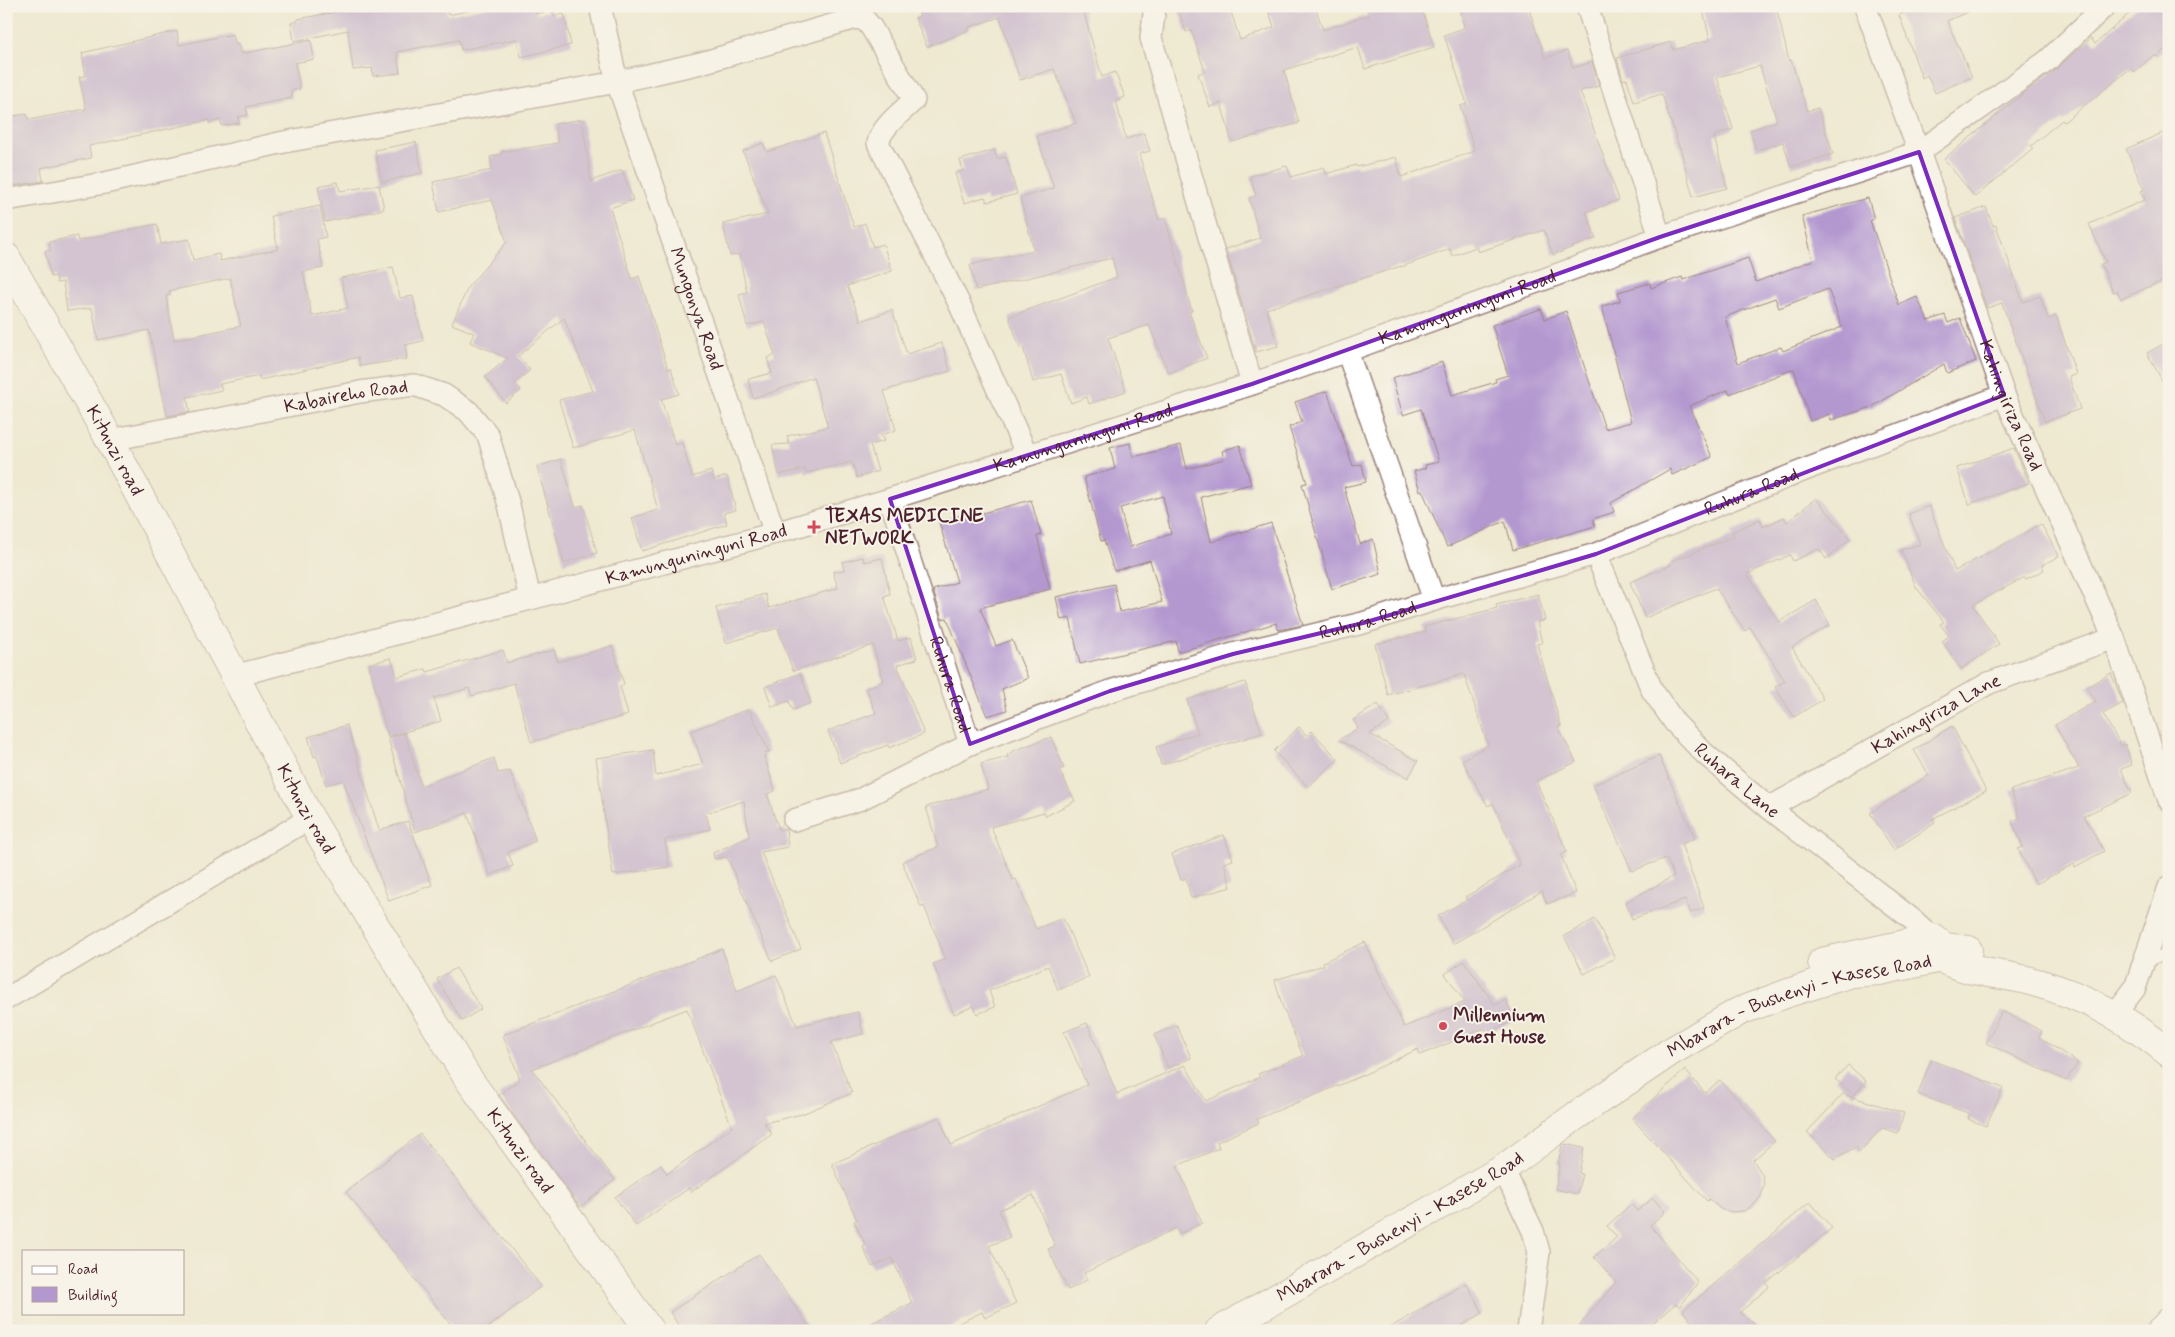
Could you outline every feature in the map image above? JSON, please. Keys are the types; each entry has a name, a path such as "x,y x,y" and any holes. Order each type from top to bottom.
{"street":[{"name":"Mungonya Road","path":"600,6 617,82 775,533"},
{"path":"1155,6 1151,38 1252,384"},
{"path":"1587,6 1660,237"},
{"name":"Kahingiriza Road","path":"1865,6 1919,152 2004,395 2114,638 2169,800"},
{"name":"Kamunguninguni Road","path":"234,676 775,533 890,499 1252,384 1660,237 1919,152 2047,61 2106,6"},
{"path":"6,200 105,183 284,142 617,82 702,63 856,18 864,20 871,27 914,100 888,127 878,143 959,303 1027,454"},
{"name":"Kitunzi road","path":"6,257 110,440 310,818 467,1077 650,1331"},
{"path":"1348,351 1434,600"},
{"name":"Kabaireho Road","path":"110,440 360,392 414,384 444,395 468,411 488,435 509,505 530,599"},
{"name":"Ruhura Road","path":"890,499 970,744 1110,690 1233,654 1363,623 1434,600 1596,554 1812,467 2004,395"},
{"name":"Ruhara Lane","path":"1596,554 1652,690 1675,723 1705,754 1769,808 1913,920 1937,948"},
{"name":"Kahingiriza Lane","path":"1769,808 1989,683 2114,638"},
{"path":"794,820 861,799 970,744"},
{"path":"6,999 310,818"},
{"path":"2119,1009 2135,988 2169,887"},
{"name":"Mbarara - Bushenyi - Kasese Road","path":"1219,1331 1503,1169 1577,1115 1636,1062 1673,1034 1718,1006 1768,982 1822,962 1944,947 1973,950 2029,964 2090,985 2119,1009 2137,1028 2169,1053"},
{"name":"Mbarara - Bushenyi - Kasese Road","path":"2119,1009 2169,1036"},
{"path":"1503,1169 1534,1232 1539,1252 1531,1329"},
{"path":"2162,1331 2169,1322"}],"lane":[{"path":"2145,960 2169,954"}],"highlighted area":[{"path":"1919,152 2004,395 1596,554 1363,623 1233,654 1110,691 970,744 890,499 1252,384 1660,237"}],"building":[{"path":"350,6 446,6 448,15 492,6 534,6 536,14 552,10 554,16 564,14 571,45 521,57 517,39 461,50 459,40 397,52 400,73 373,76 372,68 353,70 348,30 294,41 291,23 298,21 298,19 351,9"},
{"path":"916,6 1082,6 1102,77 1115,72 1125,97 1116,101 1126,139 1144,133 1150,151 1139,154 1159,220 1165,218 1192,311 1189,312 1207,358 1169,373 1149,325 1108,338 1126,391 1089,404 1087,397 1071,403 1061,374 1033,382 1023,347 1020,348 1009,317 1117,277 1112,258 976,290 970,265 1034,250 1020,198 1054,188 1037,136 1076,123 1054,69 1020,80 1000,17 969,27 969,30 927,47 915,18 920,16"},
{"path":"1177,6 1229,6 1240,40 1274,27 1267,6 1315,6 1323,30 1369,15 1366,6 1421,6 1434,47 1365,69 1358,47 1284,70 1299,123 1232,142 1221,103 1210,107 1198,74 1205,71 1191,30 1186,32"},
{"path":"1460,6 1528,6 1545,58 1567,51 1573,68 1592,62 1599,86 1580,91 1619,200 1586,212 1596,238 1553,255 1544,230 1478,252 1476,247 1452,256 1450,249 1401,267 1266,309 1278,346 1256,352 1226,249 1260,238 1249,198 1256,196 1250,176 1287,166 1291,177 1324,167 1326,174 1356,165 1357,167 1396,157 1401,177 1475,151 1460,106 1467,104 1444,35 1464,28"},
{"path":"1702,6 1776,6 1789,61 1791,60 1807,111 1818,108 1833,154 1791,167 1783,142 1756,150 1750,130 1777,121 1760,66 1717,77 1733,129 1714,136 1727,188 1693,197 1680,147 1662,94 1634,102 1627,79 1623,80 1617,58 1671,42 1673,50 1710,40"},
{"path":"1907,6 1981,6 1947,21 1972,77 1935,93 1927,75 1922,78 1899,15 1909,11"},
{"path":"2138,6 2169,6 2169,46 2156,57 2154,55 2134,72 2131,68 2064,122 2062,120 2031,146 2033,149 1975,197 1944,159 2029,89 2054,71 2091,38 2095,44"},
{"path":"177,31 179,45 233,34 241,54 311,40 314,59 295,63 300,89 291,91 292,98 246,107 248,115 238,117 239,123 222,126 220,120 209,123 209,120 89,146 91,158 41,168 43,181 6,187 6,117 27,114 29,120 86,109 79,77 86,76 82,53"},
{"path":"582,119 591,181 622,170 633,200 610,208 632,279 639,276 668,369 671,368 679,394 661,399 675,445 682,443 692,477 711,471 714,480 727,476 736,510 724,513 727,524 642,551 632,518 658,510 635,430 573,448 559,400 593,391 564,318 518,356 530,370 515,383 521,390 506,403 485,377 508,358 470,342 474,333 452,324 468,287 507,242 492,200 439,212 433,182 492,170 490,157 502,154 501,152 558,143 555,124"},
{"path":"2169,130 2169,278 2121,299 2117,291 2113,292 2101,264 2106,262 2089,224 2145,200 2141,191 2144,190 2126,149"},
{"path":"824,133 854,227 865,223 873,247 883,244 892,271 847,286 861,321 892,310 907,354 942,343 950,371 884,391 896,430 881,435 884,441 870,445 878,471 857,478 852,462 806,473 805,469 779,475 772,445 789,444 787,436 828,427 813,377 753,398 748,379 772,373 767,358 775,355 764,322 747,326 739,294 747,292 739,254 730,256 723,224 768,214 743,151 763,143 767,152"},
{"path":"416,142 422,173 382,182 375,150"},
{"path":"994,150 997,159 1006,157 1017,194 987,202 985,197 964,203 955,173 963,171 960,160"},
{"path":"338,182 340,191 379,185 384,209 325,222 318,186"},
{"path":"1868,198 1874,219 1870,220 1899,305 1917,297 1928,321 1945,315 1948,323 1960,318 1976,361 1947,373 1944,364 1872,407 1831,420 1830,414 1810,421 1794,369 1729,394 1728,390 1689,406 1712,457 1672,475 1670,469 1611,503 1614,512 1593,519 1595,526 1513,550 1505,521 1447,547 1422,490 1420,491 1414,471 1426,468 1425,465 1439,462 1421,409 1403,415 1392,378 1442,362 1452,395 1496,382 1495,379 1508,375 1492,325 1541,309 1545,319 1566,311 1605,429 1631,422 1602,306 1620,301 1618,292 1650,283 1651,288 1682,277 1683,280 1748,258 1756,282 1813,260 1802,216","holes":["1828,289 1842,327 1783,351 1781,347 1738,363 1725,317 1775,298 1779,308"]},
{"path":"320,206 326,237 317,239 323,268 303,272 312,316 348,308 341,278 393,267 400,298 413,296 423,341 405,345 407,359 360,366 358,357 260,380 259,376 220,384 222,390 187,397 190,412 167,416 149,330 98,340 92,308 67,311 63,282 57,283 56,276 51,277 45,251 50,250 49,242 77,236 78,241 157,224 161,244 189,239 193,260 219,254 220,261 278,249 271,216","holes":["230,278 241,326 174,340 166,296 170,295 169,291"]},
{"path":"1986,207 1993,226 1996,225 2023,302 2040,296 2048,319 2056,316 2076,374 2069,377 2080,409 2045,422 2002,303 1987,308 1955,218"},
{"path":"2169,341 2169,393 2147,353"},
{"path":"1327,391 1353,466 1362,464 1366,482 1344,487 1360,544 1373,539 1381,574 1332,589 1302,484 1307,483 1289,427 1302,422 1295,402"},
{"path":"1130,443 1133,457 1181,445 1187,469 1224,459 1222,451 1240,445 1251,484 1201,497 1211,542 1271,523 1303,625 1278,630 1276,623 1178,652 1176,641 1080,664 1070,618 1061,620 1056,597 1114,584 1120,612 1162,602 1150,560 1114,571 1104,540 1101,541 1084,477 1115,469 1110,448","holes":["1163,496 1171,534 1130,547 1120,508"]},
{"path":"2014,448 2029,483 1969,504 1957,468"},
{"path":"561,459 575,507 583,505 597,553 564,563 537,467"},
{"path":"1816,498 1850,539 1826,559 1819,549 1793,561 1790,555 1747,574 1779,622 1816,600 1830,625 1792,647 1823,699 1794,717 1775,687 1785,681 1750,627 1745,631 1716,588 1645,618 1630,582 1671,565 1670,562 1734,536 1732,532 1760,519 1763,527 1784,517 1787,522"},
{"path":"1031,500 1041,535 1037,536 1050,589 980,608 996,646 1012,640 1028,678 1002,689 1007,710 987,716 947,618 942,619 933,590 957,582 939,522 974,511 975,515"},
{"path":"1929,506 1955,571 2041,524 2059,556 2042,565 2044,570 2026,579 2025,577 1973,605 1999,644 1961,669 1942,641 1949,636 1940,624 1944,622 1916,587 1901,550 1920,544 1909,514"},
{"path":"863,557 864,562 882,558 890,594 884,596 898,641 911,637 917,659 897,665 924,734 889,748 888,745 840,763 828,731 876,713 866,688 883,681 873,645 793,671 778,628 726,643 716,608 765,594 769,608 838,588 833,572 844,570 842,562"},
{"path":"1538,594 1545,620 1537,622 1542,643 1537,644 1561,726 1558,727 1576,762 1536,781 1567,852 1561,855 1576,893 1547,904 1542,891 1453,944 1438,916 1467,900 1465,897 1520,865 1493,803 1488,806 1462,760 1488,745 1464,674 1388,695 1375,644 1426,632 1424,627 1497,608 1496,605"},
{"path":"612,646 624,684 620,686 628,715 531,742 514,683 472,696 469,688 434,698 441,721 388,737 369,664 391,658 397,677 426,669 427,672 503,650 507,663 554,650 558,662"},
{"path":"800,673 811,703 793,710 789,701 772,707 765,687"},
{"path":"2111,673 2123,703 2103,714 2121,746 2125,744 2132,765 2121,769 2132,793 2084,816 2104,851 2075,867 2074,864 2036,884 2018,849 2023,847 2012,821 2020,818 2011,790 2079,768 2055,725 2096,701 2087,687"},
{"path":"1245,682 1262,733 1161,765 1156,747 1198,733 1187,700"},
{"path":"1378,704 1389,722 1370,734 1418,761 1408,778 1339,740 1358,728 1353,720"},
{"path":"749,709 769,752 764,755 775,791 767,794 779,830 786,829 788,847 761,852 801,949 772,961 727,857 714,859 713,853 749,837 744,801 706,813 710,829 665,840 669,867 613,875 596,758 653,750 656,776 703,764 691,731"},
{"path":"347,725 379,830 408,821 432,885 389,901 343,780 326,785 317,756 314,757 308,737"},
{"path":"1952,726 1986,791 1932,819 1935,823 1894,850 1870,813 1929,775 1914,750"},
{"path":"1299,727 1307,736 1312,731 1338,759 1308,787 1274,751"},
{"path":"405,733 421,786 494,758 498,773 510,771 536,841 508,852 513,866 490,875 467,813 415,832 388,738"},
{"path":"1051,737 1064,768 1059,770 1075,801 1046,816 1044,812 991,827 1013,880 1016,879 1036,929 1063,918 1089,977 1058,990 1048,966 989,991 995,1007 977,1014 974,1006 954,1014 933,964 946,959 924,906 921,907 902,862 938,847 926,807 988,789 981,764 1008,757 1007,755 1013,751"},
{"path":"1659,756 1695,838 1681,844 1704,908 1691,913 1685,900 1632,919 1626,902 1674,876 1666,858 1632,871 1593,785"},
{"path":"1224,835 1233,860 1224,863 1231,887 1191,898 1186,878 1181,880 1172,854"},
{"path":"1595,919 1615,958 1584,974 1564,936"},
{"path":"1365,942 1404,1027 1465,1002 1445,974 1464,961 1495,1005 1506,1000 1515,1020 1487,1033 1485,1028 1420,1055 1418,1049 1359,1077 1257,1119 1259,1123 1217,1142 1219,1148 1177,1166 1202,1223 1179,1234 1176,1228 1084,1273 1087,1280 1068,1290 1048,1249 1055,1246 1033,1195 999,1210 1010,1237 989,1246 1016,1303 985,1318 982,1312 943,1331 856,1331 912,1303 892,1258 872,1267 863,1247 866,1246 854,1221 857,1220 832,1164 939,1117 951,1145 1087,1085 1064,1032 1087,1023 1117,1094 1185,1065 1206,1101 1260,1077 1258,1074 1303,1056 1282,1005 1275,980 1324,965 1323,962"},
{"path":"722,949 737,991 776,975 797,1026 858,1012 863,1034 831,1042 852,1093 802,1114 764,1123 772,1134 691,1192 689,1188 636,1226 615,1197 661,1165 667,1174 732,1127 687,1009 532,1069 615,1180 580,1207 499,1095 520,1079 503,1035"},
{"path":"456,968 481,1009 462,1021 437,979"},
{"path":"2002,1011 2042,1031 2039,1037 2078,1063 2066,1081 1986,1043"},
{"path":"1177,1025 1191,1058 1168,1068 1154,1035"},
{"path":"1931,1060 2003,1088 1986,1126 1968,1119 1970,1114 1918,1094"},
{"path":"1848,1065 1866,1081 1854,1095 1835,1079"},
{"path":"1685,1070 1705,1093 1720,1080 1775,1141 1753,1160 1762,1174 1764,1185 1761,1196 1754,1205 1744,1211 1722,1210 1709,1199 1707,1201 1632,1118"},
{"path":"1843,1094 1904,1113 1898,1133 1882,1128 1859,1152 1856,1147 1835,1159 1807,1132"},
{"path":"420,1134 541,1286 484,1331 456,1331 346,1192"},
{"path":"1562,1145 1584,1148 1579,1173 1582,1174 1577,1194 1555,1189 1560,1164 1558,1164"},
{"path":"1653,1198 1665,1212 1650,1225 1698,1282 1680,1307 1676,1303 1644,1331 1575,1331 1616,1282 1594,1257 1617,1237 1607,1226 1631,1204 1637,1211"},
{"path":"1810,1202 1832,1228 1766,1283 1769,1287 1740,1312 1762,1331 1699,1331 1683,1311"},
{"path":"759,1254 812,1331 682,1331 670,1312"},
{"path":"1466,1283 1483,1313 1453,1331 1384,1331"}],"place":[{"name":"TEXAS MEDICINE NETWORK","path":"814,527"},
{"name":"Millennium Guest House","path":"1443,1026"}]}
